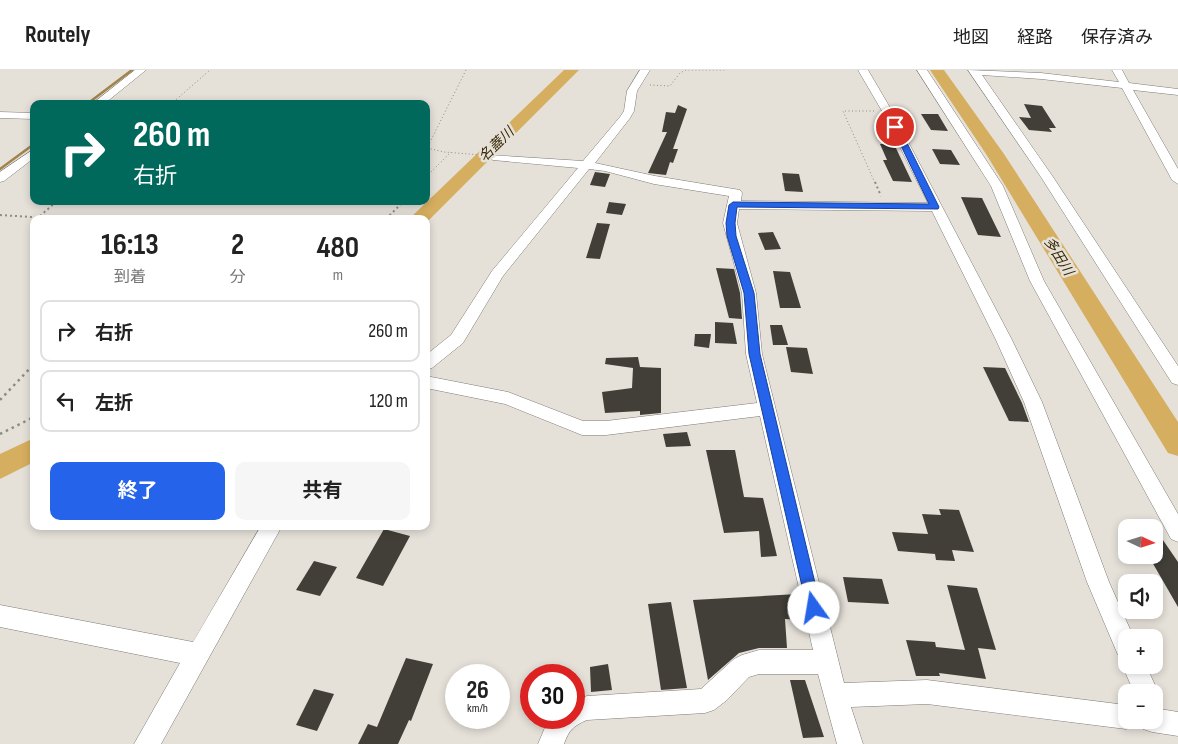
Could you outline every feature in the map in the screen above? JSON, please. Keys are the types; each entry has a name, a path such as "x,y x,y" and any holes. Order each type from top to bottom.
{"street":[{"path":"102,100 141,70"},
{"path":"430,361 457,339 497,274 625,118 629,111 632,91 645,70"},
{"path":"863,70 887,112 1004,340 1033,402 1098,582 1118,629"},
{"path":"922,70 997,186 1037,281 1176,527"},
{"path":"1117,70 1178,180"},
{"path":"974,72 990,72 1178,92"},
{"path":"974,72 1052,185 1178,379"},
{"path":"0,115 30,116"},
{"path":"0,178 30,155"},
{"path":"493,158 605,167 654,180 736,193 730,223 749,293 754,354 835,696 850,744"},
{"path":"733,205 935,207"},
{"path":"430,383 508,398 582,428 606,428 767,408"},
{"path":"147,744 270,530"},
{"path":"0,616 199,655"},
{"path":"585,709 705,701 742,667 760,662 827,662"},
{"path":"835,696 927,692 1118,716"},
{"path":"551,744 556,729"}],"path":[{"path":"176,100 210,70"},
{"path":"430,142 466,70"},
{"path":"636,84 670,86 680,73 686,70 726,70"},
{"path":"886,206 843,110 887,112"},
{"path":"430,150 470,153"},
{"path":"430,173 452,152"},
{"path":"41,215 53,205"},
{"path":"390,215 400,205"},
{"path":"0,215 30,217"},
{"path":"0,400 30,368"},
{"path":"0,434 30,419"}],"building":[{"path":"1024,104 1042,106 1056,128 1049,128 1052,132 1029,130 1019,117 1031,118"},
{"path":"678,105 687,109 673,149 678,149 673,163 670,162 666,175 648,173 667,132 662,132 666,112 675,113"},
{"path":"921,114 938,114 948,131 931,130"},
{"path":"880,144 894,144 912,182 893,181 883,160 887,160"},
{"path":"932,149 951,150 960,165 940,164"},
{"path":"595,172 610,174 605,187 590,185"},
{"path":"782,173 799,174 803,192 785,191"},
{"path":"961,197 982,198 1001,237 978,235"},
{"path":"609,202 626,204 622,215 606,213"},
{"path":"597,223 610,224 600,259 586,258"},
{"path":"773,232 781,249 765,250 758,233"},
{"path":"716,268 734,269 740,293 742,319 729,318"},
{"path":"773,271 790,272 801,308 780,308"},
{"path":"715,322 733,323 737,344 715,343"},
{"path":"770,325 782,325 788,345 773,345"},
{"path":"695,334 711,334 709,348 694,346"},
{"path":"786,347 807,348 813,374 791,372"},
{"path":"638,357 640,367 661,368 661,413 640,415 640,411 605,413 602,392 632,388 633,368 605,364 606,358"},
{"path":"983,367 1005,368 1029,422 1009,421"},
{"path":"687,432 691,446 666,447 663,434"},
{"path":"706,450 735,450 744,497 763,498 777,556 761,557 759,531 724,533"},
{"path":"939,509 959,510 974,552 952,550 955,561 936,560 935,554 898,551 892,532 928,534 922,514 941,515"},
{"path":"383,530 410,536 383,586 356,578"},
{"path":"1163,540 1178,562 1178,607 1163,581 1163,574 1159,574 1153,564 1163,564"},
{"path":"314,561 337,567 320,596 296,590"},
{"path":"843,577 882,579 889,604 848,602"},
{"path":"947,585 977,588 996,650 978,648 986,679 939,673 940,676 916,676 906,640 935,642 936,647 965,650"},
{"path":"798,594 804,620 785,619 787,648 759,648 739,653 708,680 693,600"},
{"path":"671,602 687,688 661,690 648,604"},
{"path":"406,658 433,664 411,721 409,720 398,744 358,744 368,724 377,727"},
{"path":"608,664 612,690 591,692 590,667"},
{"path":"790,680 805,680 824,737 803,738"},
{"path":"314,689 334,694 317,731 296,725"}],"waterway":[{"path":"92,100 132,70"},
{"name":"名蓋川","path":"423,215 572,70"},
{"name":"多田川","path":"937,70 995,154 1178,445"},
{"path":"0,169 30,147"},
{"name":"名蓋川","path":"0,467 30,451"}],"route":[{"path":"814,608 754,354 749,293 730,223 733,205 935,207 895,127"}]}
